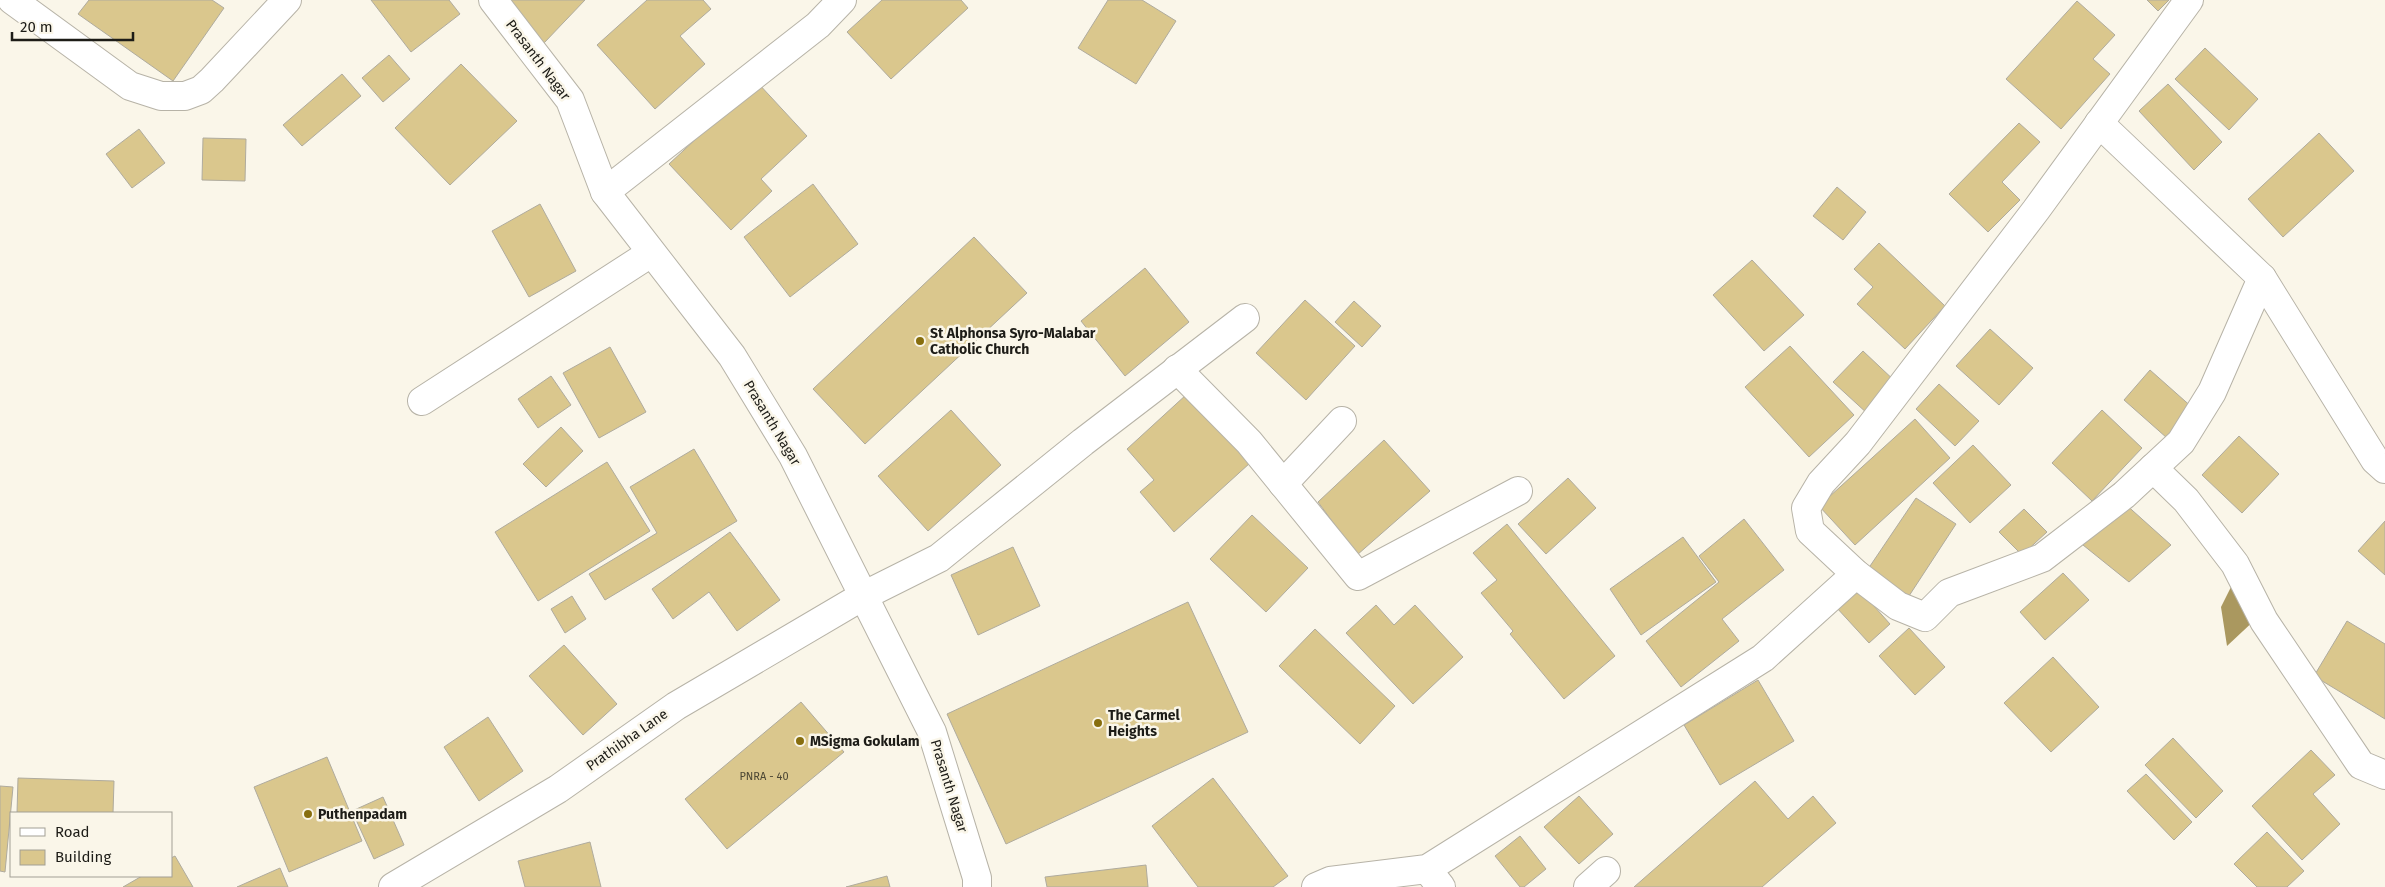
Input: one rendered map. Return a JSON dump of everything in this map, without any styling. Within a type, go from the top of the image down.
[{"type":"street","points":[[12,0],[130,86],[161,96],[185,96],[201,90],[287,0]]},
{"type":"street","name":"Prasanth Nagar","points":[[493,0],[570,100],[605,192],[732,356],[793,456],[932,732],[976,878],[977,887]]},
{"type":"street","points":[[605,192],[818,25],[842,0]]},
{"type":"street","points":[[2189,0],[2036,210],[1864,435],[1821,484],[1806,508],[1810,531],[1856,574],[1898,606],[1925,617],[1950,593],[2042,558],[2124,495],[2181,442],[2212,392],[2262,278]]},
{"type":"street","points":[[2099,123],[2262,278],[2375,460],[2385,469]]},
{"type":"street","points":[[422,400],[651,253]]},
{"type":"street","name":"Prathibha Lane","points":[[393,887],[558,789],[676,706],[863,596],[940,558],[1083,442],[1245,318]]},
{"type":"street","points":[[1178,369],[1249,442],[1358,576],[1518,491]]},
{"type":"street","points":[[1282,484],[1342,421]]},
{"type":"street","points":[[2153,468],[2186,500],[2235,564],[2264,621],[2361,765],[2385,775]]},
{"type":"street","points":[[1316,887],[1330,881],[1434,878],[1763,658],[1856,574]]},
{"type":"shaded area","points":[[2236,577],[2258,617],[2227,646],[2221,607]]},
{"type":"building","points":[[89,0],[212,0],[224,8],[173,81],[78,14]]},
{"type":"building","points":[[371,0],[449,0],[460,14],[411,52]]},
{"type":"building","points":[[498,0],[585,0],[544,43]]},
{"type":"building","points":[[647,0],[703,0],[711,9],[680,36],[705,64],[655,109],[597,45]]},
{"type":"building","points":[[882,0],[961,0],[968,8],[891,79],[847,32]]},
{"type":"building","points":[[1108,0],[1142,0],[1176,21],[1136,84],[1078,48]]},
{"type":"building","points":[[2147,0],[2169,0],[2158,11]]},
{"type":"building","points":[[2077,1],[2115,35],[2093,59],[2110,74],[2061,129],[2006,79]]},
{"type":"building","points":[[2205,48],[2258,99],[2229,130],[2175,79]]},
{"type":"building","points":[[389,55],[410,79],[383,102],[362,78]]},
{"type":"building","points":[[461,64],[517,121],[450,185],[395,128]]},
{"type":"building","points":[[342,74],[361,96],[302,146],[283,125]]},
{"type":"building","points":[[757,82],[807,136],[761,179],[772,191],[731,230],[669,164]]},
{"type":"building","points":[[2168,84],[2222,142],[2194,170],[2139,111]]},
{"type":"building","points":[[2019,123],[2040,142],[2002,182],[2020,200],[1988,232],[1949,194]]},
{"type":"building","points":[[139,129],[165,163],[132,188],[106,154]]},
{"type":"building","points":[[2319,133],[2354,171],[2283,237],[2248,199]]},
{"type":"building","points":[[203,138],[246,139],[245,181],[202,180]]},
{"type":"building","points":[[813,184],[858,244],[790,297],[744,237]]},
{"type":"building","points":[[1837,187],[1866,212],[1843,240],[1813,216]]},
{"type":"building","points":[[540,204],[576,271],[529,297],[492,231]]},
{"type":"building","name":"St Alphonsa Syro-Malabar Catholic Church","points":[[974,237],[1027,293],[865,444],[813,389]]},
{"type":"building","points":[[1879,243],[1945,306],[1905,349],[1857,304],[1873,287],[1854,269]]},
{"type":"building","points":[[1752,260],[1804,315],[1764,351],[1713,295]]},
{"type":"building","points":[[1145,268],[1189,322],[1125,376],[1081,321]]},
{"type":"building","points":[[1305,300],[1355,346],[1306,400],[1256,353]]},
{"type":"building","points":[[1354,301],[1381,326],[1362,347],[1335,322]]},
{"type":"building","points":[[1990,329],[2033,368],[1999,405],[1956,366]]},
{"type":"building","points":[[1790,346],[1854,415],[1809,457],[1745,387]]},
{"type":"building","points":[[610,347],[646,412],[599,438],[563,373]]},
{"type":"building","points":[[1863,351],[1898,384],[1869,415],[1833,382]]},
{"type":"building","points":[[2150,370],[2194,409],[2167,438],[2124,400]]},
{"type":"building","points":[[551,376],[571,405],[538,428],[518,399]]},
{"type":"building","points":[[1939,384],[1979,421],[1955,446],[1916,409]]},
{"type":"building","points":[[1187,394],[1250,463],[1174,532],[1140,492],[1154,480],[1127,449]]},
{"type":"building","points":[[951,410],[1001,465],[928,531],[878,476]]},
{"type":"building","points":[[2102,410],[2142,448],[2092,501],[2052,463]]},
{"type":"building","points":[[1915,419],[1950,458],[1855,545],[1819,506]]},
{"type":"building","points":[[561,427],[583,451],[546,487],[523,464]]},
{"type":"building","points":[[2239,436],[2279,474],[2242,513],[2202,475]]},
{"type":"building","points":[[1384,440],[1430,491],[1357,555],[1318,502]]},
{"type":"building","points":[[1973,445],[2011,485],[1970,523],[1933,483]]},
{"type":"building","points":[[694,449],[737,521],[605,600],[589,574],[657,533],[630,487]]},
{"type":"building","points":[[607,462],[650,531],[538,601],[495,532]]},
{"type":"building","points":[[1568,478],[1596,508],[1546,554],[1518,524]]},
{"type":"building","points":[[1916,498],[1956,524],[1907,599],[1866,572]]},
{"type":"building","points":[[2123,502],[2171,545],[2129,582],[2083,545]]},
{"type":"building","points":[[2024,509],[2047,532],[2022,555],[1999,532]]},
{"type":"building","points":[[1252,515],[1308,568],[1266,612],[1210,559]]},
{"type":"building","points":[[1744,519],[1784,570],[1722,619],[1739,641],[1681,687],[1646,641],[1719,582],[1699,556]]},
{"type":"building","points":[[2385,521],[2385,575],[2358,551]]},
{"type":"building","points":[[1507,524],[1615,656],[1564,699],[1510,634],[1513,631],[1481,593],[1497,580],[1473,553]]},
{"type":"building","points":[[730,532],[780,600],[737,631],[709,592],[673,619],[652,589]]},
{"type":"building","points":[[1683,537],[1716,582],[1641,635],[1610,589]]},
{"type":"building","points":[[1013,547],[1040,606],[978,635],[951,575]]},
{"type":"building","points":[[2063,573],[2089,600],[2045,640],[2020,612]]},
{"type":"building","points":[[1857,587],[1890,624],[1869,643],[1836,607]]},
{"type":"building","points":[[572,596],[586,619],[565,633],[551,609]]},
{"type":"building","name":"The Carmel Heights","points":[[1188,602],[1248,732],[1006,844],[947,714]]},
{"type":"building","points":[[1376,605],[1394,625],[1415,605],[1463,657],[1413,704],[1346,633]]},
{"type":"building","points":[[2347,621],[2385,644],[2385,719],[2314,676]]},
{"type":"building","points":[[1909,628],[1945,667],[1915,695],[1879,656]]},
{"type":"building","points":[[1315,629],[1395,706],[1360,744],[1279,666]]},
{"type":"building","points":[[564,645],[617,704],[583,735],[529,676]]},
{"type":"building","points":[[2053,657],[2099,707],[2051,752],[2004,703]]},
{"type":"building","points":[[1758,680],[1794,741],[1720,785],[1684,725]]},
{"type":"building","points":[[801,702],[844,752],[727,849],[685,799]]},
{"type":"building","points":[[488,717],[523,771],[479,801],[444,747]]},
{"type":"building","points":[[2173,738],[2223,791],[2196,818],[2145,765]]},
{"type":"building","points":[[2311,750],[2335,775],[2313,794],[2340,824],[2302,860],[2252,806]]},
{"type":"building","name":"Puthenpadam","points":[[327,757],[362,841],[289,872],[254,787]]},
{"type":"building","points":[[2146,774],[2192,822],[2174,840],[2127,791]]},
{"type":"building","points":[[18,778],[114,781],[113,812],[17,812]]},
{"type":"building","points":[[1213,778],[1288,876],[1273,887],[1198,887],[1152,826]]},
{"type":"building","points":[[1755,781],[1788,819],[1813,796],[1836,823],[1762,887],[1634,887]]},
{"type":"building","points":[[0,786],[13,787],[5,872],[0,871]]},
{"type":"building","points":[[1579,796],[1613,834],[1579,864],[1544,827]]},
{"type":"building","points":[[383,797],[404,845],[374,859],[352,811]]},
{"type":"building","points":[[2267,832],[2304,871],[2287,887],[2257,887],[2234,864]]},
{"type":"building","points":[[1520,836],[1546,869],[1524,887],[1520,887],[1495,856]]},
{"type":"building","points":[[590,842],[601,887],[525,887],[518,861]]},
{"type":"building","points":[[175,856],[193,887],[123,887],[140,877],[172,877],[172,858]]},
{"type":"building","points":[[1146,865],[1148,887],[1047,887],[1045,877]]},
{"type":"building","points":[[280,868],[288,887],[237,887]]},
{"type":"building","points":[[887,876],[890,887],[846,887]]},
{"type":"place","name":"St Alphonsa Syro-Malabar Catholic Church","points":[[920,341]]},
{"type":"place","name":"The Carmel Heights","points":[[1098,723]]},
{"type":"place","name":"MSigma Gokulam","points":[[800,741]]},
{"type":"place","name":"Puthenpadam","points":[[308,814]]}]
